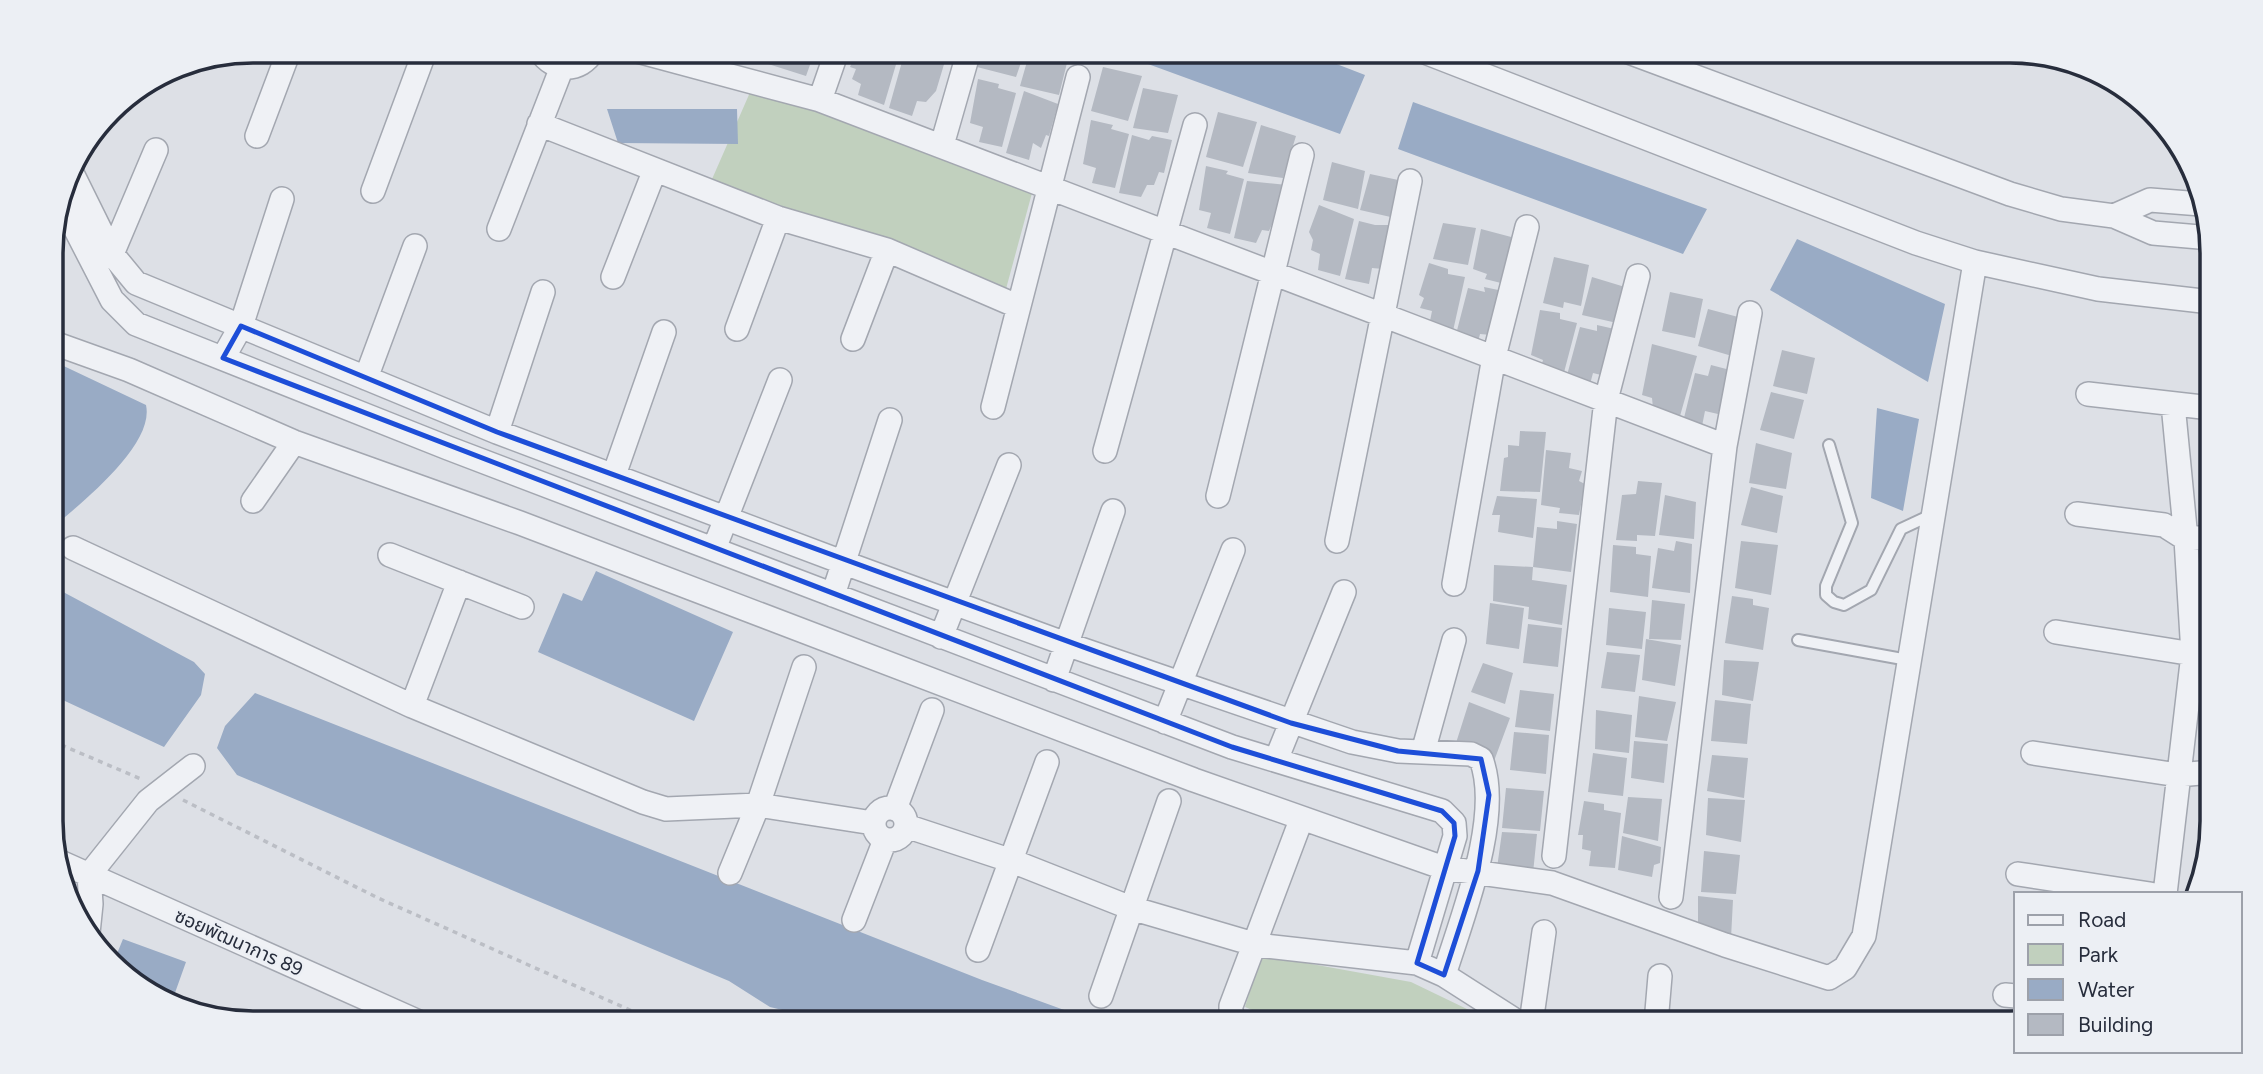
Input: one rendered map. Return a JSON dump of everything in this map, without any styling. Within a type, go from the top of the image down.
[{"type":"street","points":[[257,136],[284,63]]},
{"type":"street","points":[[373,191],[421,63]]},
{"type":"street","points":[[554,63],[562,67],[582,63]]},
{"type":"street","points":[[716,63],[942,145],[1167,234],[1272,271],[1725,446]]},
{"type":"street","points":[[820,100],[833,63]]},
{"type":"street","points":[[942,145],[966,63]]},
{"type":"street","points":[[1453,63],[1916,243],[1975,262],[2098,289],[2200,301]]},
{"type":"street","points":[[1658,63],[2010,194],[2061,209],[2114,216],[2152,233],[2199,236]]},
{"type":"street","points":[[499,229],[562,67]]},
{"type":"street","points":[[993,407],[1078,77]]},
{"type":"street","points":[[539,124],[654,172],[778,218],[887,250],[1017,306]]},
{"type":"street","points":[[1105,451],[1195,125]]},
{"type":"street","points":[[112,254],[156,150]]},
{"type":"street","points":[[1218,496],[1302,155]]},
{"type":"street","points":[[613,277],[654,172]]},
{"type":"street","points":[[1336,541],[1410,181]]},
{"type":"street","points":[[76,182],[112,254],[136,283],[497,432],[726,516],[842,562],[1291,723],[1352,742],[1398,751],[1471,754],[1481,759],[1488,777],[1489,795],[1478,871],[1444,975]]},
{"type":"street","points":[[223,358],[241,326],[282,199]]},
{"type":"street","points":[[2114,216],[2150,200],[2194,203]]},
{"type":"street","points":[[68,214],[112,300],[136,324],[941,638],[1165,722],[1276,760],[1442,811],[1454,823],[1455,836],[1417,963]]},
{"type":"street","points":[[737,329],[778,218]]},
{"type":"street","points":[[1454,584],[1494,357],[1527,227]]},
{"type":"street","points":[[366,378],[415,246]]},
{"type":"street","points":[[853,339],[887,250]]},
{"type":"street","points":[[63,346],[129,370],[294,442],[507,518],[1194,780],[1444,868],[1552,883],[1725,945],[1829,978],[1845,968],[1864,936],[1931,516],[1975,262]]},
{"type":"street","points":[[1554,856],[1606,400],[1638,276]]},
{"type":"street","points":[[497,432],[543,292]]},
{"type":"street","points":[[1671,897],[1725,446],[1749,313]]},
{"type":"street","points":[[614,475],[664,332]]},
{"type":"street","points":[[714,549],[780,380]]},
{"type":"street","points":[[2088,394],[2200,407]]},
{"type":"street","points":[[2173,404],[2186,539],[2200,640]]},
{"type":"street","points":[[833,595],[890,420]]},
{"type":"street","points":[[253,501],[294,442]]},
{"type":"street","points":[[941,638],[1009,465]]},
{"type":"street","points":[[1054,680],[1113,510]]},
{"type":"street","points":[[2077,514],[2164,525],[2186,539],[2200,538]]},
{"type":"street","points":[[73,548],[412,706],[666,809],[758,805],[899,838],[901,817],[932,710]]},
{"type":"street","points":[[1165,722],[1233,550]]},
{"type":"street","points":[[390,555],[522,607]]},
{"type":"street","points":[[412,706],[459,582]]},
{"type":"street","points":[[1276,760],[1344,593]]},
{"type":"street","points":[[2056,632],[2200,654]]},
{"type":"street","points":[[1423,752],[1454,640]]},
{"type":"street","points":[[2165,892],[2178,775],[2200,664]]},
{"type":"street","points":[[730,873],[758,805],[804,667]]},
{"type":"street","points":[[2033,752],[2178,775],[2200,773]]},
{"type":"street","points":[[978,950],[1046,762]]},
{"type":"street","points":[[90,918],[89,875],[148,801],[165,791],[193,766]]},
{"type":"street","points":[[1101,996],[1169,801]]},
{"type":"street","points":[[901,817],[1131,908],[1257,945],[1417,963],[1444,975],[1500,1011]]},
{"type":"street","points":[[1231,1011],[1298,828]]},
{"type":"street","points":[[854,920],[879,832]]},
{"type":"street","name":"ซอยพัฒนาการ 89","points":[[68,866],[394,1011]]},
{"type":"street","points":[[2018,874],[2137,892]]},
{"type":"street","points":[[1533,1011],[1544,932]]},
{"type":"street","points":[[1657,1011],[1660,976]]},
{"type":"lane","points":[[1829,445],[1852,523],[1826,586],[1826,595],[1834,602],[1844,605],[1871,590],[1901,528],[1931,516]]},
{"type":"lane","points":[[1797,640],[1908,660]]},
{"type":"path","points":[[63,746],[165,791],[378,898],[632,1011]]},
{"type":"highlighted area","points":[[241,326],[497,432],[1291,723],[1398,751],[1481,759],[1489,795],[1478,871],[1444,975],[1417,963],[1455,836],[1454,823],[1442,811],[1232,747],[223,358]]},
{"type":"green space","points":[[755,81],[1035,182],[1003,300],[709,186]]},
{"type":"green space","points":[[1261,955],[1411,982],[1471,1011],[1254,1011],[1245,1007]]},
{"type":"water","points":[[1334,63],[1365,75],[1340,134],[1148,64]]},
{"type":"water","points":[[1413,102],[1707,209],[1683,254],[1398,149]]},
{"type":"water","points":[[607,109],[737,109],[738,144],[618,143]]},
{"type":"water","points":[[1797,239],[1945,304],[1928,382],[1770,290]]},
{"type":"water","points":[[63,366],[146,405],[146,421],[139,438],[128,455],[63,518]]},
{"type":"water","points":[[1877,408],[1919,419],[1903,511],[1871,498]]},
{"type":"water","points":[[596,571],[733,632],[694,721],[538,652],[563,593],[582,601]]},
{"type":"water","points":[[63,592],[194,662],[205,674],[201,695],[164,747],[63,700]]},
{"type":"water","points":[[255,693],[982,980],[1067,1011],[786,1011],[770,1007],[729,981],[237,775],[217,748],[225,726]]},
{"type":"water","points":[[123,939],[186,962],[174,994],[137,972],[117,953]]},
{"type":"building","points":[[765,63],[811,63],[806,76]]},
{"type":"building","points":[[852,63],[896,63],[884,105],[858,95],[861,84],[852,79],[856,69],[850,67]]},
{"type":"building","points":[[902,63],[944,63],[936,91],[926,102],[917,101],[912,116],[889,108]]},
{"type":"building","points":[[978,63],[1021,63],[1016,77],[977,67]]},
{"type":"building","points":[[1027,63],[1067,63],[1059,95],[1020,86]]},
{"type":"building","points":[[1103,67],[1142,76],[1128,121],[1091,111]]},
{"type":"building","points":[[978,79],[999,84],[998,88],[1016,93],[1002,147],[979,142],[983,127],[970,123]]},
{"type":"building","points":[[1143,88],[1178,95],[1168,133],[1133,128]]},
{"type":"building","points":[[1024,91],[1058,104],[1049,136],[1046,135],[1041,148],[1033,143],[1029,160],[1006,153]]},
{"type":"building","points":[[1218,112],[1257,122],[1243,167],[1206,157]]},
{"type":"building","points":[[1091,120],[1113,125],[1111,129],[1129,134],[1115,188],[1092,183],[1096,168],[1083,164]]},
{"type":"building","points":[[1261,125],[1296,136],[1283,178],[1248,173]]},
{"type":"building","points":[[1132,135],[1149,140],[1152,136],[1172,140],[1164,173],[1159,172],[1154,185],[1147,185],[1141,197],[1119,193]]},
{"type":"building","points":[[1332,162],[1365,171],[1358,209],[1323,200]]},
{"type":"building","points":[[1206,166],[1228,171],[1226,174],[1244,179],[1230,234],[1207,228],[1211,213],[1199,210]]},
{"type":"building","points":[[1370,174],[1403,181],[1395,218],[1360,210]]},
{"type":"building","points":[[1247,181],[1287,185],[1279,218],[1275,217],[1269,231],[1262,230],[1256,243],[1234,238]]},
{"type":"building","points":[[1319,205],[1354,219],[1340,276],[1318,270],[1320,254],[1311,250],[1313,240],[1309,232]]},
{"type":"building","points":[[1359,221],[1375,225],[1398,225],[1383,269],[1372,268],[1369,284],[1345,279]]},
{"type":"building","points":[[1443,223],[1476,228],[1468,265],[1433,259]]},
{"type":"building","points":[[1481,229],[1515,238],[1505,284],[1485,279],[1487,274],[1473,269]]},
{"type":"building","points":[[1554,257],[1589,265],[1581,306],[1564,302],[1563,308],[1543,303]]},
{"type":"building","points":[[1429,263],[1448,269],[1448,274],[1465,277],[1453,331],[1429,326],[1432,311],[1420,308],[1424,298],[1419,295]]},
{"type":"building","points":[[1592,277],[1625,287],[1617,323],[1582,315]]},
{"type":"building","points":[[1484,287],[1503,291],[1491,335],[1480,334],[1477,346],[1454,342],[1468,288],[1485,292]]},
{"type":"building","points":[[1670,292],[1703,299],[1695,338],[1662,331]]},
{"type":"building","points":[[1708,309],[1742,318],[1732,356],[1698,346]]},
{"type":"building","points":[[1540,310],[1560,313],[1560,319],[1577,323],[1562,380],[1540,371],[1543,360],[1531,355]]},
{"type":"building","points":[[1597,325],[1619,330],[1605,376],[1593,373],[1589,388],[1566,379],[1580,327],[1597,331]]},
{"type":"building","points":[[1652,344],[1697,356],[1680,416],[1653,408],[1652,398],[1642,395]]},
{"type":"building","points":[[1782,350],[1815,358],[1807,394],[1773,386]]},
{"type":"building","points":[[1711,365],[1734,371],[1725,408],[1720,407],[1718,414],[1705,411],[1702,426],[1683,422],[1695,373],[1708,376]]},
{"type":"building","points":[[1771,392],[1804,400],[1794,439],[1760,430]]},
{"type":"building","points":[[1520,431],[1546,432],[1540,492],[1500,491],[1508,445],[1519,446]]},
{"type":"building","points":[[1756,443],[1792,453],[1786,489],[1749,483]]},
{"type":"building","points":[[1546,450],[1571,453],[1569,468],[1582,471],[1579,481],[1585,484],[1579,515],[1559,513],[1560,508],[1541,505]]},
{"type":"building","points":[[1638,481],[1662,483],[1655,536],[1637,535],[1637,541],[1616,540],[1622,495],[1636,494]]},
{"type":"building","points":[[1751,487],[1783,496],[1777,533],[1741,525]]},
{"type":"building","points":[[1665,495],[1696,502],[1694,539],[1659,535]]},
{"type":"building","points":[[1497,496],[1537,499],[1533,538],[1498,532],[1500,515],[1492,515]]},
{"type":"building","points":[[1557,521],[1577,524],[1571,572],[1533,567],[1537,527],[1557,529]]},
{"type":"building","points":[[1676,541],[1692,544],[1690,593],[1652,588],[1658,548],[1674,551]]},
{"type":"building","points":[[1741,541],[1778,545],[1771,595],[1735,588]]},
{"type":"building","points":[[1613,545],[1636,547],[1636,554],[1651,556],[1648,597],[1610,592]]},
{"type":"building","points":[[1494,565],[1533,567],[1532,580],[1567,585],[1562,625],[1528,619],[1529,607],[1493,601]]},
{"type":"building","points":[[1732,596],[1753,599],[1753,605],[1769,608],[1763,650],[1725,643]]},
{"type":"building","points":[[1652,600],[1685,604],[1681,640],[1649,639]]},
{"type":"building","points":[[1490,603],[1524,608],[1519,649],[1486,644]]},
{"type":"building","points":[[1609,608],[1646,612],[1642,649],[1606,645]]},
{"type":"building","points":[[1528,624],[1562,628],[1558,667],[1523,663]]},
{"type":"building","points":[[1646,639],[1681,645],[1675,686],[1642,680]]},
{"type":"building","points":[[1607,652],[1640,655],[1635,692],[1601,688]]},
{"type":"building","points":[[1724,660],[1759,662],[1753,701],[1722,695]]},
{"type":"building","points":[[1483,663],[1513,673],[1505,704],[1471,692]]},
{"type":"building","points":[[1520,690],[1554,694],[1550,731],[1515,727]]},
{"type":"building","points":[[1639,696],[1676,702],[1667,741],[1635,737]]},
{"type":"building","points":[[1715,700],[1751,704],[1747,744],[1711,741]]},
{"type":"building","points":[[1469,702],[1510,718],[1494,761],[1456,743]]},
{"type":"building","points":[[1596,710],[1632,715],[1629,753],[1595,749]]},
{"type":"building","points":[[1514,732],[1549,735],[1546,774],[1510,770]]},
{"type":"building","points":[[1634,741],[1668,744],[1664,783],[1631,778]]},
{"type":"building","points":[[1593,753],[1627,758],[1623,796],[1588,792]]},
{"type":"building","points":[[1712,755],[1748,758],[1744,798],[1707,791]]},
{"type":"building","points":[[1506,788],[1544,791],[1540,831],[1502,828]]},
{"type":"building","points":[[1628,797],[1662,799],[1658,841],[1623,833]]},
{"type":"building","points":[[1708,798],[1745,800],[1741,842],[1706,835]]},
{"type":"building","points":[[1584,801],[1604,804],[1604,810],[1621,813],[1615,868],[1589,866],[1591,851],[1582,849],[1583,835],[1578,835]]},
{"type":"building","points":[[1502,832],[1537,834],[1533,873],[1497,868]]},
{"type":"building","points":[[1622,836],[1661,847],[1660,863],[1654,865],[1652,877],[1618,870]]},
{"type":"building","points":[[1704,851],[1740,855],[1736,894],[1701,892]]},
{"type":"building","points":[[1698,896],[1733,900],[1731,938],[1698,934]]}]
